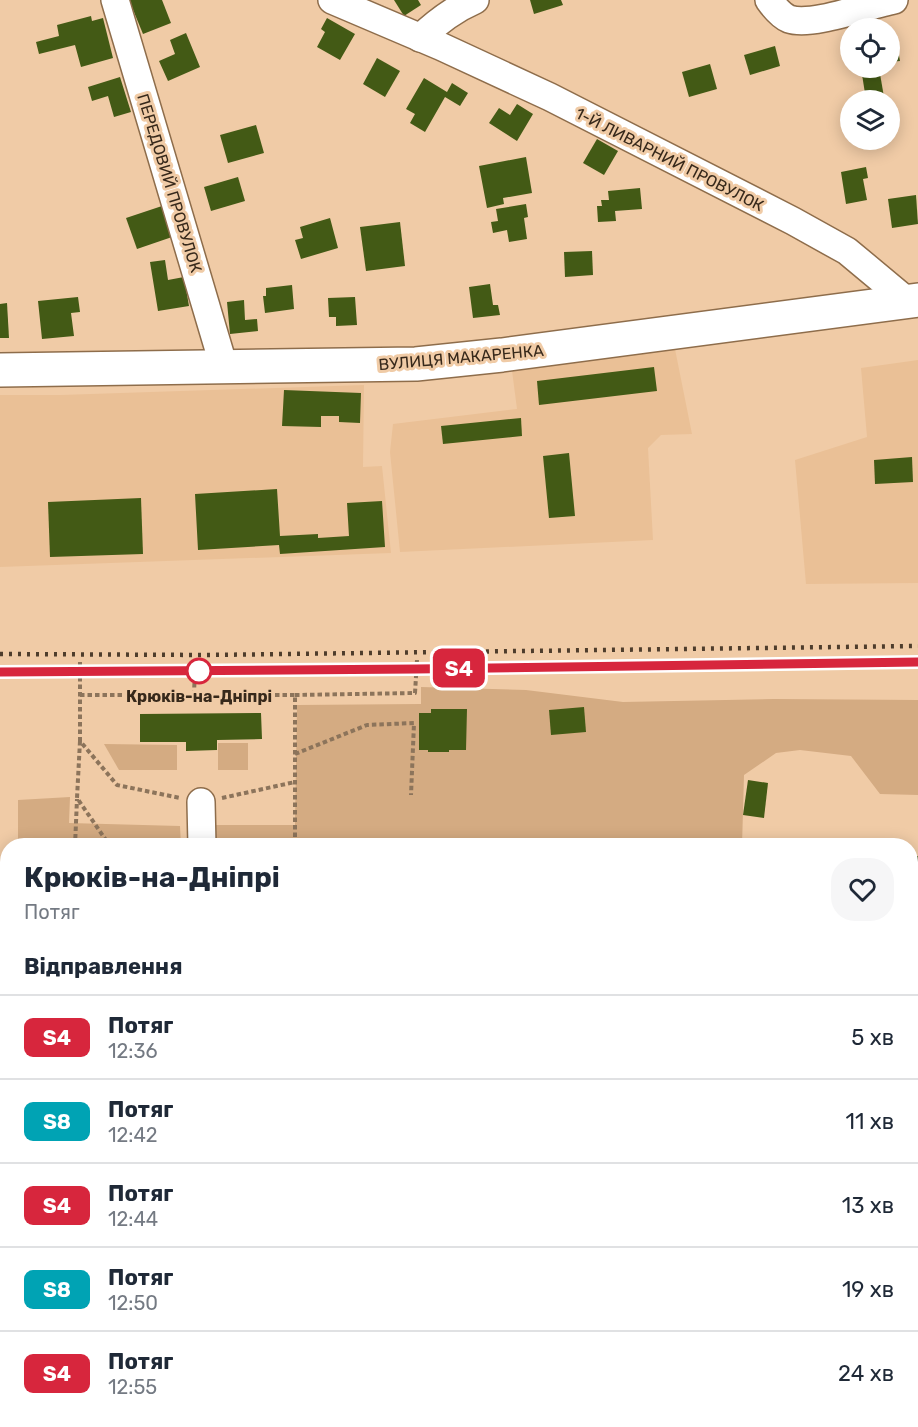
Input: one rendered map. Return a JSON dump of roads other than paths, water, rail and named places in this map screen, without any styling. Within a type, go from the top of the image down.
[{"type":"main road","name":"ВУЛИЦЯ МАКАРЕНКА","points":[[0,370],[416,364],[502,355],[913,300]]},
{"type":"street","name":"ПЕРЕДОВИЙ ПРОВУЛОК","points":[[115,0],[224,367]]},
{"type":"street","name":"1-Й ЛИВАРНИЙ ПРОВУЛОК","points":[[332,0],[440,46],[550,97],[802,226],[847,251],[913,300]]},
{"type":"street","points":[[420,39],[436,23],[458,8],[476,0]]},
{"type":"street","points":[[768,0],[787,18],[800,21],[836,15],[894,0]]},
{"type":"street","points":[[201,802],[202,838]]},
{"type":"railway","points":[[0,654],[206,655],[918,646]]},
{"type":"railway","points":[[0,672],[918,662]]},
{"type":"train","name":"S4","points":[[0,672],[918,662]]},
{"type":"place","name":"Крюків-на-Дніпрі","points":[[199,671]]}]
